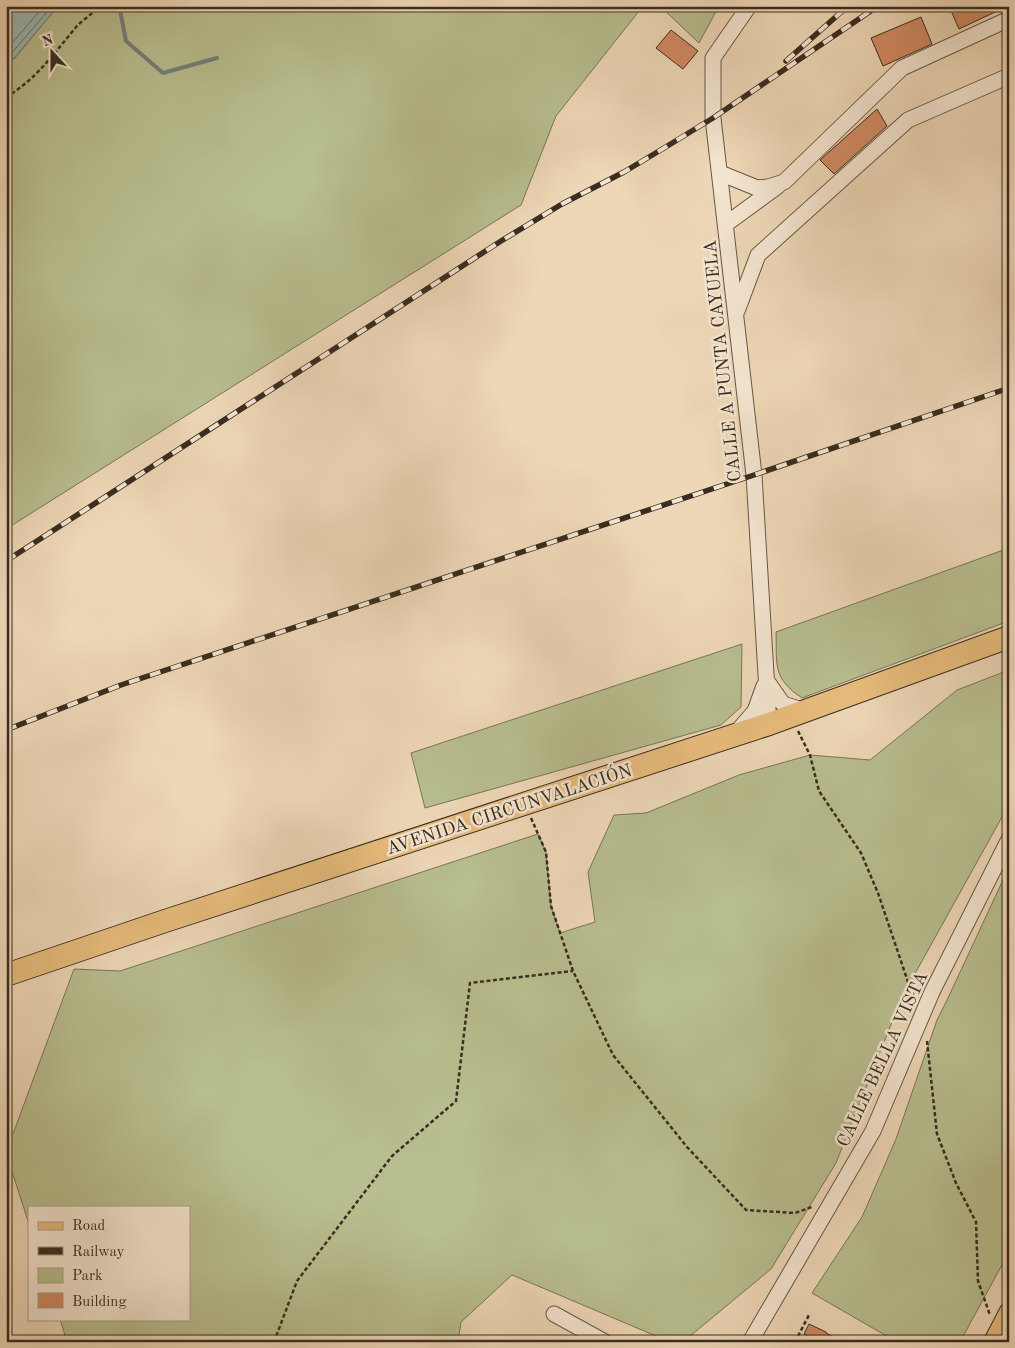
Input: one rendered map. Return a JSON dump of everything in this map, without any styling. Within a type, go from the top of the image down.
[{"type":"highway","name":"AVENIDA CIRCUNVALACIÓN","points":[[6,975],[769,724],[1009,637]]},
{"type":"main road","points":[[994,1342],[1009,1313]]},
{"type":"street","name":"CALLE A PUNTA CAYUELA","points":[[749,6],[713,58],[713,118],[754,475],[769,724]]},
{"type":"street","points":[[726,224],[784,182],[902,68],[1009,19]]},
{"type":"street","points":[[736,314],[758,255],[908,120],[1009,76]]},
{"type":"street","points":[[720,173],[757,188],[784,182]]},
{"type":"street","points":[[766,680],[783,704],[805,711]]},
{"type":"street","points":[[733,736],[755,711],[766,680]]},
{"type":"street","name":"CALLE BELLA VISTA","points":[[750,1342],[873,1131],[932,992],[1009,839]]},
{"type":"street","points":[[554,1314],[605,1342]]},
{"type":"path","points":[[6,96],[39,72],[79,24],[101,6]]},
{"type":"path","points":[[525,804],[546,852],[551,906],[573,971],[613,1055],[687,1147],[746,1210],[795,1213],[833,1201]]},
{"type":"path","points":[[274,1342],[297,1281],[303,1273],[392,1156],[456,1101],[470,983],[573,971]]},
{"type":"path","points":[[795,1342],[809,1315]]},
{"type":"green space","points":[[58,6],[643,6],[556,116],[521,205],[6,529],[6,64],[15,58]]},
{"type":"green space","points":[[660,6],[719,6],[699,43]]},
{"type":"green space","points":[[1009,548],[1009,621],[802,698],[785,684],[778,670],[776,632]]},
{"type":"green space","points":[[742,644],[741,707],[721,725],[425,808],[411,753]]},
{"type":"green space","points":[[1009,670],[1009,809],[1002,817],[902,997],[836,1163],[771,1269],[683,1342],[670,1342],[512,1275],[461,1322],[458,1342],[67,1342],[60,1320],[190,1320],[190,1206],[28,1206],[28,1221],[6,1153],[74,969],[120,971],[538,834],[546,852],[551,906],[560,933],[595,922],[588,872],[614,815],[646,813],[739,775],[810,755],[870,760],[957,690]]},
{"type":"green space","points":[[1009,867],[1009,1252],[960,1342],[897,1342],[812,1293],[862,1217],[896,1139],[937,1020]]},
{"type":"water","points":[[6,6],[58,6],[14,58],[6,64]]},
{"type":"building","points":[[949,6],[1008,6],[959,29]]},
{"type":"building","points":[[921,17],[932,44],[883,66],[871,38]]},
{"type":"building","points":[[671,30],[698,51],[683,69],[656,48]]},
{"type":"building","points":[[877,109],[887,126],[834,174],[820,160]]},
{"type":"building","points":[[809,1324],[844,1342],[819,1342],[804,1334]]},
{"type":"waterway","points":[[115,6],[120,10],[126,41],[163,73],[217,58]]},
{"type":"railway","points":[[786,61],[848,6]]},
{"type":"railway","points":[[6,561],[501,241],[562,204],[624,172],[713,118],[878,6]]},
{"type":"railway","points":[[6,730],[121,685],[754,475],[1009,388]]}]
